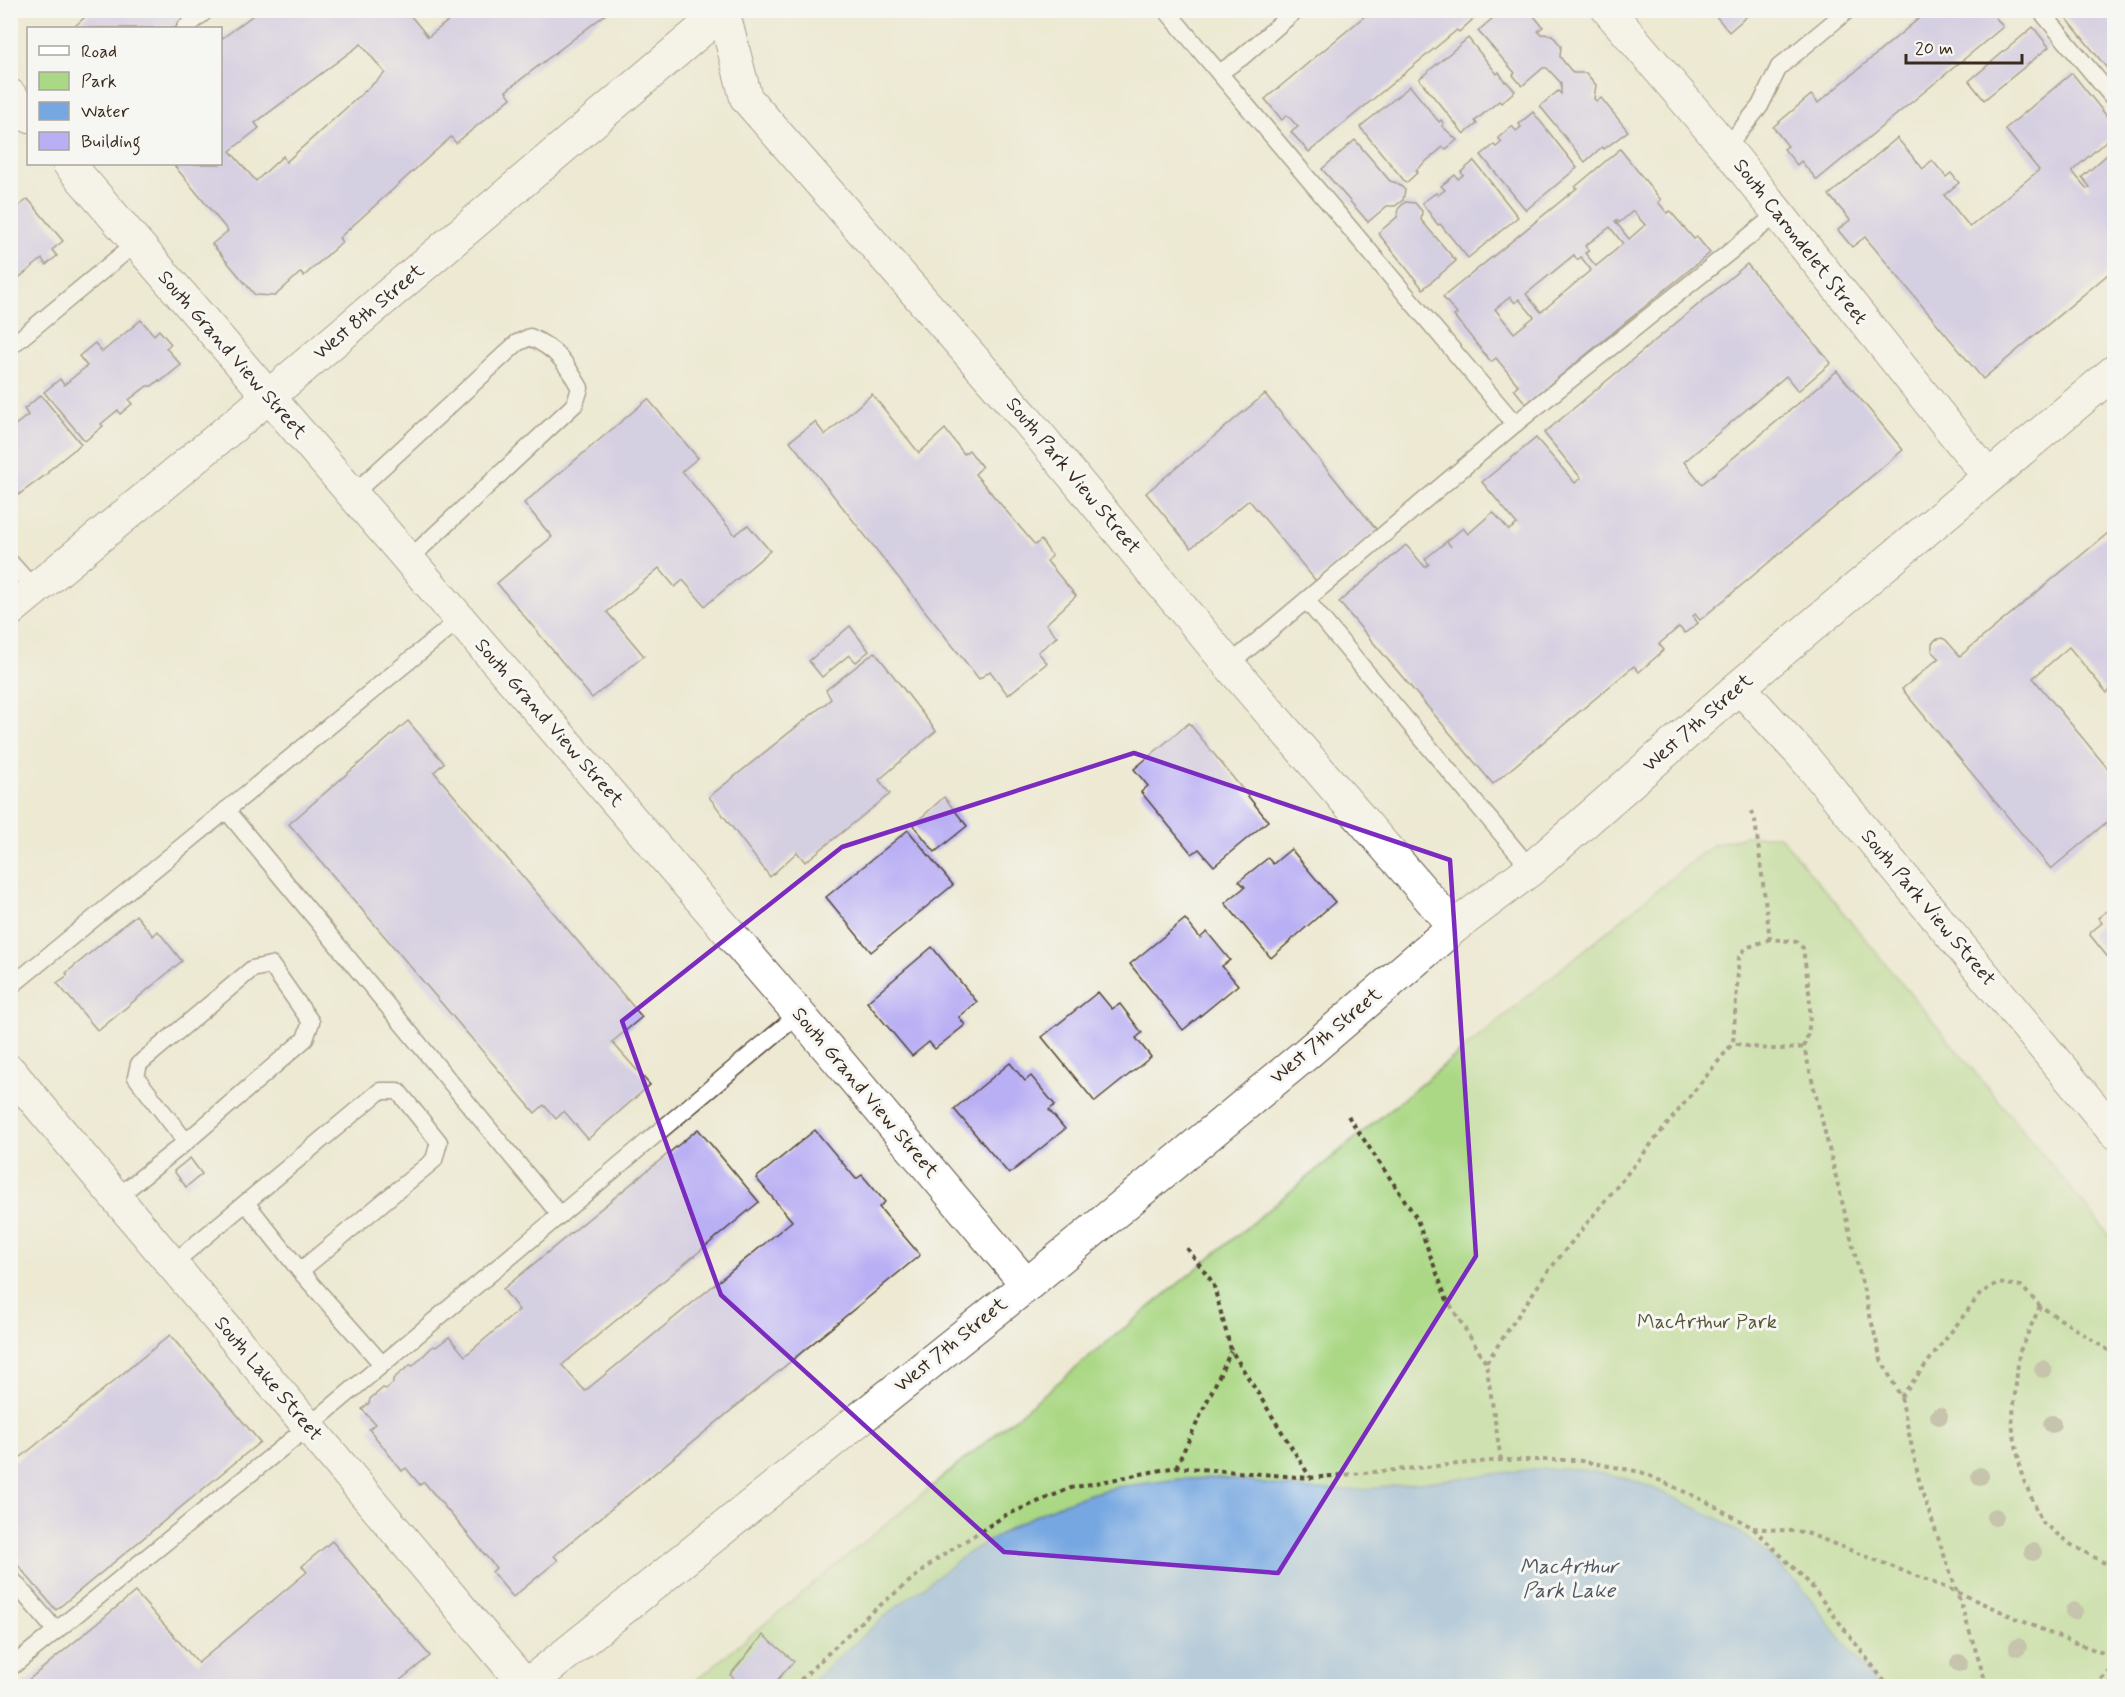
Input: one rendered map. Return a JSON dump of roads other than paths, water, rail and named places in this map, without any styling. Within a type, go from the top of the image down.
[{"type":"street","name":"South Carondelet Street","points":[[1608,10],[1726,148],[1988,476]]},
{"type":"street","name":"West 8th Street","points":[[10,610],[724,11]]},
{"type":"street","name":"South Park View Street","points":[[724,11],[746,98],[1026,419],[1230,665],[1454,927]]},
{"type":"street","points":[[10,95],[27,115]]},
{"type":"street","name":"South Grand View Street","points":[[70,165],[799,1014],[1027,1285]]},
{"type":"street","name":"West 7th Street","points":[[526,1686],[1027,1285],[1297,1062],[1454,927],[1532,869],[1739,687],[1988,476],[2115,372]]},
{"type":"street","name":"South Park View Street","points":[[1739,687],[1802,755],[2115,1132]]},
{"type":"street","name":"South Lake Street","points":[[10,1071],[526,1686]]},
{"type":"lane","points":[[186,27],[207,10]]},
{"type":"lane","points":[[1166,10],[1515,424]]},
{"type":"lane","points":[[1219,74],[1296,10]]},
{"type":"lane","points":[[1726,148],[1760,106],[1779,67],[1848,10]]},
{"type":"lane","points":[[2040,10],[2115,99]]},
{"type":"lane","points":[[1230,665],[1515,424],[1777,214]]},
{"type":"lane","points":[[10,348],[136,243]]},
{"type":"lane","points":[[352,495],[517,343],[530,337],[543,342],[564,360],[580,388],[575,404],[408,560]]},
{"type":"lane","points":[[10,562],[35,590]]},
{"type":"lane","points":[[1307,601],[1532,869]]},
{"type":"lane","points":[[10,987],[459,620]]},
{"type":"lane","points":[[226,810],[560,1215]]},
{"type":"lane","points":[[116,1198],[186,1142],[305,1039],[311,1022],[272,965],[252,969],[139,1064],[136,1077],[186,1142]]},
{"type":"lane","points":[[10,1668],[309,1426],[799,1014]]},
{"type":"lane","points":[[172,1264],[380,1091],[398,1091],[439,1142],[434,1160],[300,1271]]},
{"type":"lane","points":[[246,1203],[300,1271],[382,1364]]},
{"type":"lane","points":[[10,1577],[56,1631]]},
{"type":"water","name":"MacArthur Park Lake","points":[[1535,1469],[1578,1469],[1628,1479],[1653,1488],[1719,1519],[1758,1545],[1803,1589],[1877,1686],[807,1686],[885,1616],[966,1554],[1017,1524],[1058,1505],[1090,1494],[1117,1487],[1180,1479],[1222,1478],[1310,1490],[1358,1490]]},
{"type":"park label","name":"MacArthur Park","points":[[1707,1322]]}]
